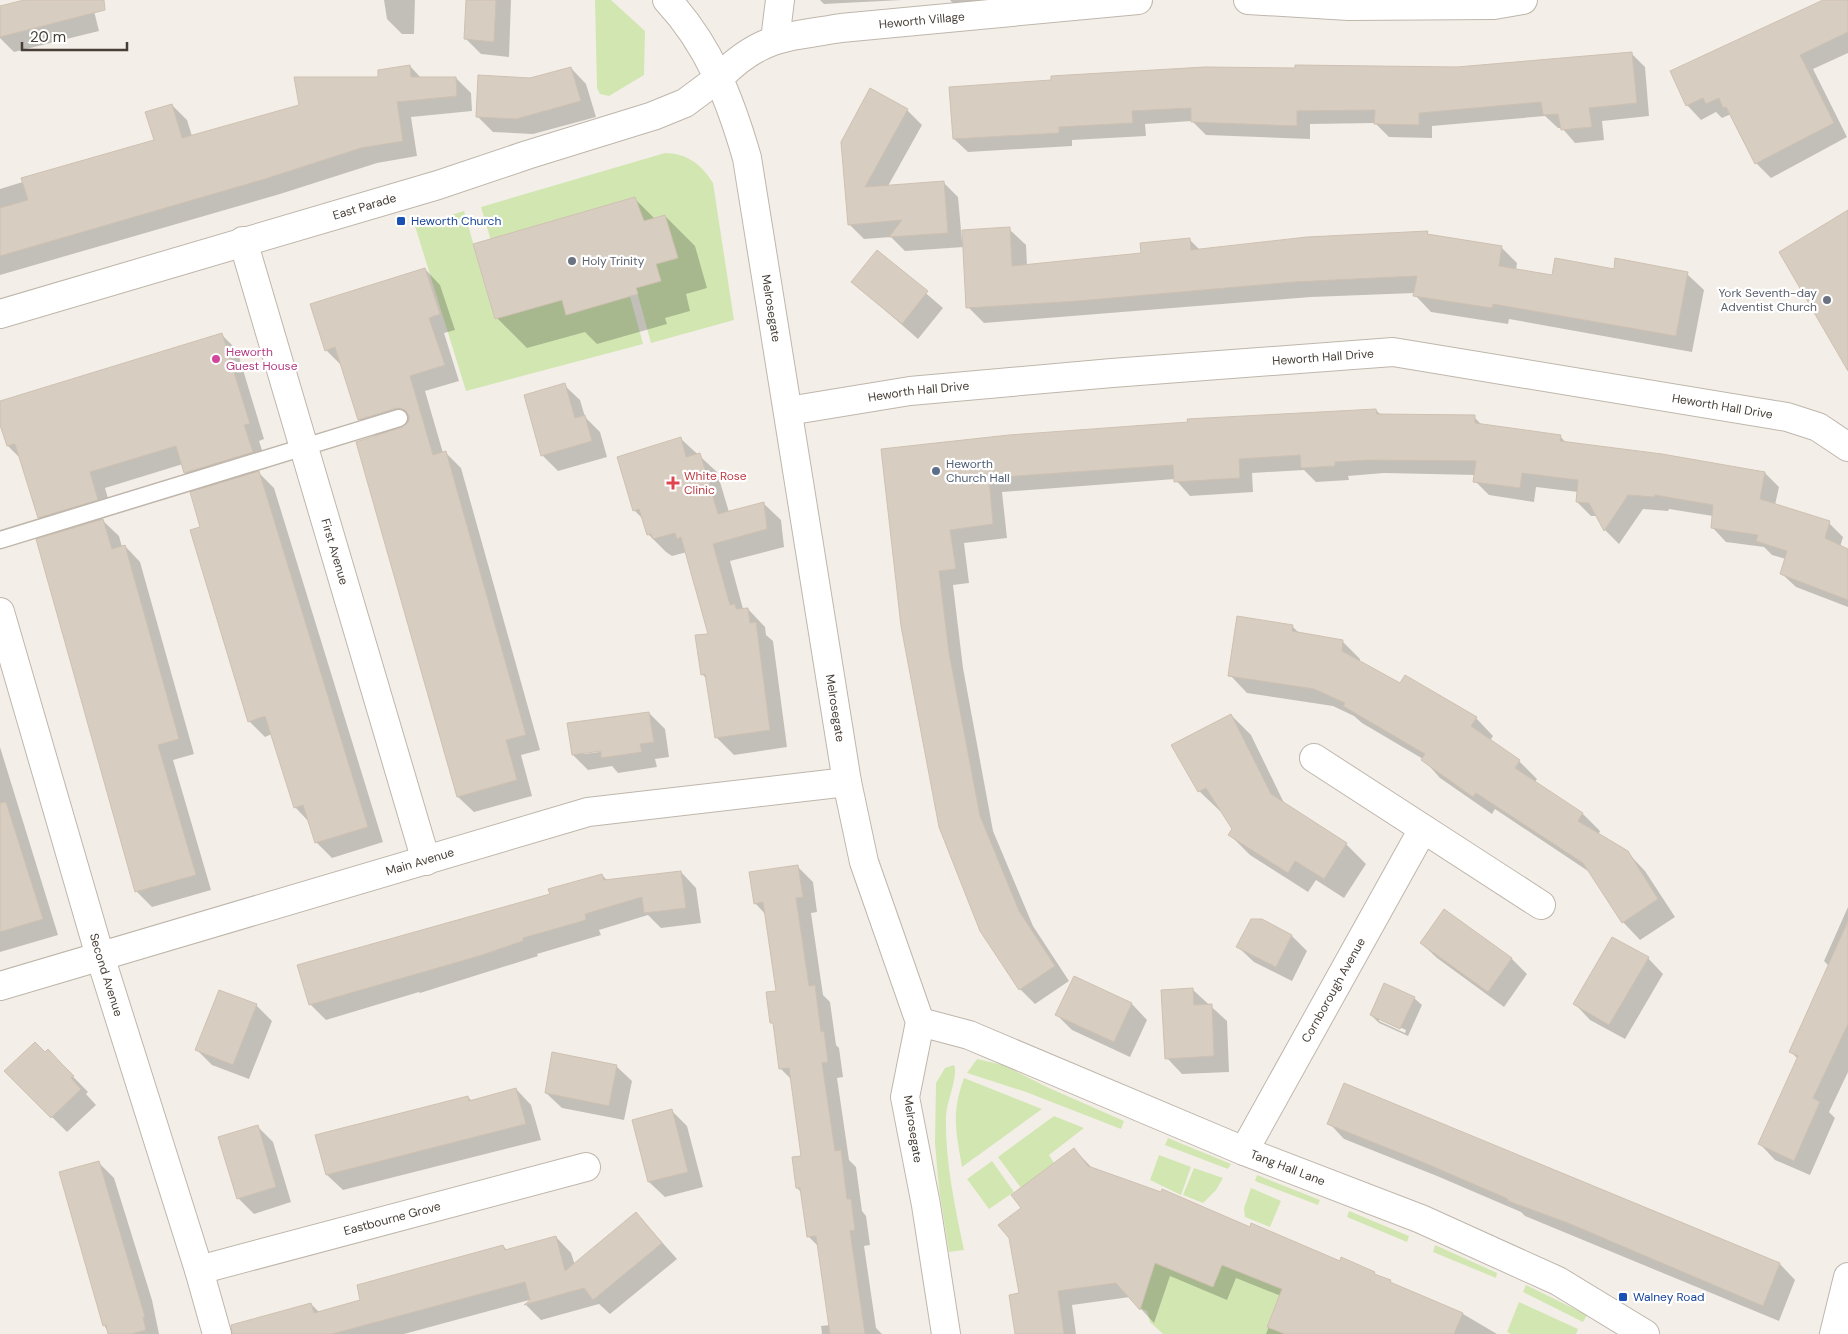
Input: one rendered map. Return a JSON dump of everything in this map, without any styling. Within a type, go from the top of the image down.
[{"type":"street","name":"Melrosegate","points":[[667,0],[688,25],[720,77],[734,113],[747,158],[847,782],[864,862],[920,1022],[905,1097],[926,1205],[946,1334]]},
{"type":"street","points":[[774,40],[780,0]]},
{"type":"street","name":"Heworth Village","points":[[720,77],[748,52],[774,40],[841,28],[1138,0]]},
{"type":"street","points":[[1248,0],[1349,6],[1494,5],[1523,0]]},
{"type":"street","name":"East Parade","points":[[0,314],[438,185],[653,116],[685,102],[720,77]]},
{"type":"street","name":"First Avenue","points":[[243,241],[426,861]]},
{"type":"street","name":"Heworth Hall Drive","points":[[788,411],[910,391],[1112,373],[1393,352],[1787,417],[1818,426],[1848,447]]},
{"type":"street","name":"Second Avenue","points":[[0,612],[100,956],[199,1270],[217,1334]]},
{"type":"street","points":[[1314,758],[1541,905]]},
{"type":"street","name":"Main Avenue","points":[[0,986],[588,812],[847,782]]},
{"type":"street","name":"Cornborough Avenue","points":[[1244,1151],[1423,829]]},
{"type":"street","name":"Tang Hall Lane","points":[[920,1022],[969,1035],[1244,1151],[1438,1226],[1558,1281],[1645,1334]]},
{"type":"street","name":"Eastbourne Grove","points":[[199,1270],[586,1166]]},
{"type":"street","points":[[1834,1334],[1848,1277]]},
{"type":"lane","points":[[0,540],[399,418]]},
{"type":"green space","points":[[595,0],[611,0],[645,31],[644,75],[609,96],[600,94],[597,88]]},
{"type":"green space","points":[[665,153],[680,155],[693,161],[713,183],[734,320],[651,343],[636,288],[661,281],[656,264],[678,257],[665,215],[633,224],[635,197],[540,225],[494,251],[481,207]]},
{"type":"green space","points":[[464,211],[495,319],[562,300],[566,315],[630,296],[643,344],[466,391],[415,226]]},
{"type":"green space","points":[[977,1059],[1003,1065],[1049,1088],[1124,1121],[1121,1129],[1026,1092],[967,1073]]},
{"type":"green space","points":[[954,1065],[955,1075],[946,1117],[946,1134],[951,1184],[964,1250],[949,1252],[939,1189],[935,1143],[936,1083],[945,1068]]},
{"type":"green space","points":[[964,1078],[1042,1109],[962,1167],[956,1112]]},
{"type":"green space","points":[[1054,1116],[1084,1128],[1049,1155],[1054,1163],[1021,1188],[998,1157]]},
{"type":"green space","points":[[1168,1138],[1231,1164],[1228,1169],[1165,1145]]},
{"type":"green space","points":[[1159,1155],[1191,1167],[1181,1195],[1150,1180]]},
{"type":"green space","points":[[992,1161],[1014,1192],[989,1209],[967,1179]]},
{"type":"green space","points":[[1194,1168],[1223,1178],[1216,1190],[1203,1203],[1183,1195]]},
{"type":"green space","points":[[1257,1175],[1320,1200],[1318,1205],[1255,1181]]},
{"type":"green space","points":[[1251,1188],[1281,1201],[1270,1227],[1245,1217],[1244,1208]]},
{"type":"green space","points":[[1093,1211],[1284,1287],[1267,1327],[1285,1334],[1163,1334],[1150,1322],[1147,1311],[1140,1308]]},
{"type":"green space","points":[[1349,1211],[1409,1236],[1407,1242],[1347,1217]]},
{"type":"green space","points":[[1435,1245],[1497,1273],[1496,1278],[1433,1252]]},
{"type":"green space","points":[[1526,1285],[1587,1315],[1583,1322],[1523,1292]]},
{"type":"green space","points":[[1519,1302],[1578,1329],[1576,1334],[1511,1334],[1507,1332]]},
{"type":"building","points":[[24,0],[104,0],[105,10],[0,37],[0,6]]},
{"type":"building","points":[[466,0],[496,0],[494,42],[464,39]]},
{"type":"building","points":[[1823,0],[1848,0],[1848,32],[1800,55],[1834,123],[1755,164],[1726,107],[1723,108],[1719,98],[1706,104],[1703,98],[1686,106],[1670,71]]},
{"type":"building","points":[[1632,52],[1637,103],[1589,108],[1592,127],[1561,130],[1558,114],[1543,115],[1541,102],[1419,113],[1419,125],[1374,124],[1375,110],[1297,111],[1297,126],[1191,122],[1191,108],[1132,111],[1133,123],[1059,127],[1059,133],[953,139],[949,87],[1051,80],[1051,76],[1205,67],[1295,68],[1295,65],[1457,67]]},
{"type":"building","points":[[410,65],[411,77],[456,77],[457,96],[397,102],[403,141],[361,148],[265,179],[0,256],[0,208],[28,200],[21,178],[154,140],[145,112],[172,104],[182,138],[299,105],[294,77],[378,77],[378,70]]},
{"type":"building","points":[[571,67],[581,101],[516,119],[476,117],[478,75],[530,78]]},
{"type":"building","points":[[870,88],[908,109],[865,187],[944,181],[948,233],[889,237],[902,220],[848,225],[841,142]]},
{"type":"building","name":"Holy Trinity","points":[[635,197],[644,221],[665,215],[678,258],[656,264],[661,281],[636,288],[638,294],[566,315],[562,300],[495,319],[473,244]]},
{"type":"building","name":"York Seventh-day Adventist Church","points":[[1848,210],[1848,371],[1779,252]]},
{"type":"building","points":[[1010,227],[1012,266],[1141,253],[1140,243],[1190,238],[1191,250],[1307,237],[1428,231],[1427,234],[1502,246],[1499,266],[1552,275],[1555,258],[1614,269],[1615,258],[1688,272],[1676,336],[1493,304],[1492,308],[1413,296],[1417,276],[1294,282],[1078,301],[966,308],[962,230]]},
{"type":"building","points":[[877,250],[928,291],[902,324],[851,282]]},
{"type":"building","points":[[425,268],[440,314],[429,318],[445,365],[410,376],[433,455],[446,451],[526,735],[506,740],[517,780],[457,797],[356,442],[402,427],[409,421],[409,416],[405,410],[397,408],[358,420],[335,347],[325,351],[310,304]]},
{"type":"building","points":[[222,333],[250,424],[244,425],[253,452],[184,473],[176,446],[90,472],[98,500],[38,518],[15,444],[7,446],[0,425],[0,401]]},
{"type":"building","points":[[565,383],[575,418],[585,415],[592,441],[541,456],[524,395]]},
{"type":"building","points":[[1376,409],[1377,414],[1475,415],[1475,423],[1561,435],[1560,441],[1662,454],[1765,472],[1760,499],[1830,521],[1825,538],[1848,549],[1848,600],[1780,574],[1787,551],[1756,541],[1758,535],[1711,528],[1713,505],[1655,495],[1654,497],[1628,495],[1604,531],[1589,503],[1576,502],[1578,480],[1522,473],[1520,488],[1473,482],[1476,461],[1369,460],[1335,462],[1335,466],[1301,468],[1300,455],[1239,459],[1240,478],[1174,482],[1173,465],[989,478],[993,524],[950,530],[956,569],[939,571],[949,653],[980,816],[1019,911],[1055,966],[1019,990],[980,931],[939,827],[901,626],[881,449],[1009,435],[1188,422],[1187,419]]},
{"type":"building","points":[[681,437],[686,457],[700,453],[718,514],[764,502],[767,529],[713,544],[730,605],[735,604],[736,609],[748,608],[750,623],[756,622],[770,730],[715,738],[705,674],[701,675],[695,635],[708,634],[681,537],[677,539],[675,533],[653,539],[651,534],[647,535],[639,509],[633,511],[617,457]]},
{"type":"building","points":[[259,471],[368,827],[315,843],[303,805],[294,808],[265,716],[248,722],[190,530],[200,527],[190,492]]},
{"type":"building","points":[[103,519],[112,549],[125,545],[179,739],[158,745],[196,875],[135,892],[36,539]]},
{"type":"building","points":[[1237,616],[1293,625],[1292,631],[1343,640],[1342,651],[1400,683],[1405,675],[1477,717],[1471,726],[1520,760],[1515,768],[1583,813],[1578,821],[1628,851],[1658,899],[1622,923],[1583,863],[1476,793],[1473,797],[1421,760],[1425,754],[1343,706],[1345,703],[1314,689],[1228,676]]},
{"type":"building","points":[[649,712],[654,742],[640,744],[642,752],[601,758],[601,751],[572,755],[567,723]]},
{"type":"building","points":[[1231,714],[1271,794],[1347,843],[1324,879],[1295,861],[1288,873],[1228,835],[1232,829],[1206,788],[1198,792],[1171,745]]},
{"type":"building","points":[[6,802],[43,919],[0,932],[0,803]]},
{"type":"building","points":[[798,865],[803,897],[796,898],[809,986],[815,985],[821,1032],[824,1031],[828,1062],[822,1063],[835,1151],[841,1150],[847,1199],[851,1199],[855,1230],[850,1231],[865,1334],[830,1334],[816,1236],[807,1237],[800,1188],[796,1188],[792,1157],[801,1156],[789,1068],[779,1069],[773,1023],[770,1023],[766,992],[776,991],[763,902],[754,904],[749,872]]},
{"type":"building","points":[[681,871],[686,908],[644,913],[642,897],[585,914],[586,920],[523,938],[523,941],[479,956],[309,1005],[297,965],[550,894],[548,889],[602,874],[604,880]]},
{"type":"building","points":[[1444,909],[1512,958],[1488,992],[1420,943]]},
{"type":"building","points":[[1251,919],[1262,919],[1292,935],[1276,967],[1236,947]]},
{"type":"building","points":[[1848,921],[1848,1024],[1813,1098],[1820,1102],[1794,1161],[1758,1144],[1798,1056],[1789,1052]]},
{"type":"building","points":[[1612,937],[1649,957],[1609,1025],[1573,1004]]},
{"type":"building","points":[[1074,976],[1132,1003],[1114,1042],[1055,1015]]},
{"type":"building","points":[[1384,983],[1415,997],[1400,1029],[1370,1015]]},
{"type":"building","points":[[1193,988],[1194,1005],[1212,1004],[1214,1056],[1165,1059],[1161,990]]},
{"type":"building","points":[[219,990],[257,1004],[233,1065],[195,1050]]},
{"type":"building","points":[[35,1042],[45,1052],[48,1049],[74,1076],[71,1078],[81,1089],[51,1118],[4,1071]]},
{"type":"building","points":[[552,1052],[617,1065],[609,1106],[545,1093]]},
{"type":"building","points":[[1344,1083],[1780,1263],[1763,1306],[1568,1223],[1508,1201],[1508,1199],[1420,1161],[1327,1124]]},
{"type":"building","points":[[516,1088],[526,1124],[326,1175],[315,1135],[468,1096],[469,1101]]},
{"type":"building","points":[[672,1109],[688,1172],[648,1182],[632,1120]]},
{"type":"building","points":[[258,1125],[276,1187],[237,1199],[218,1137]]},
{"type":"building","points":[[1074,1148],[1088,1166],[1161,1192],[1162,1189],[1250,1227],[1251,1223],[1340,1261],[1341,1257],[1375,1272],[1374,1274],[1391,1280],[1390,1282],[1463,1313],[1454,1334],[1285,1334],[1267,1327],[1282,1289],[1222,1265],[1213,1287],[1155,1263],[1140,1310],[1116,1283],[1058,1291],[1064,1334],[1015,1334],[1009,1295],[1019,1293],[1009,1238],[998,1225],[1021,1208],[1011,1195]]},
{"type":"building","points":[[99,1161],[145,1317],[143,1317],[146,1330],[131,1334],[108,1334],[106,1325],[103,1326],[59,1172]]},
{"type":"building","points":[[636,1212],[662,1243],[593,1300],[584,1288],[524,1305],[530,1300],[525,1282],[332,1334],[232,1334],[231,1325],[311,1303],[314,1313],[360,1300],[357,1285],[503,1245],[505,1250],[556,1236],[565,1271]]},
{"type":"place","name":"Heworth Church","points":[[401,221]]},
{"type":"place","name":"Holy Trinity","points":[[572,261]]},
{"type":"place","name":"York Seventh-day Adventist Church","points":[[1827,300]]},
{"type":"place","name":"Heworth Guest House","points":[[216,359]]},
{"type":"place","name":"Heworth Church Hall","points":[[936,471]]},
{"type":"place","name":"White Rose Clinic","points":[[673,483]]},
{"type":"place","name":"Walney Road","points":[[1623,1297]]}]
